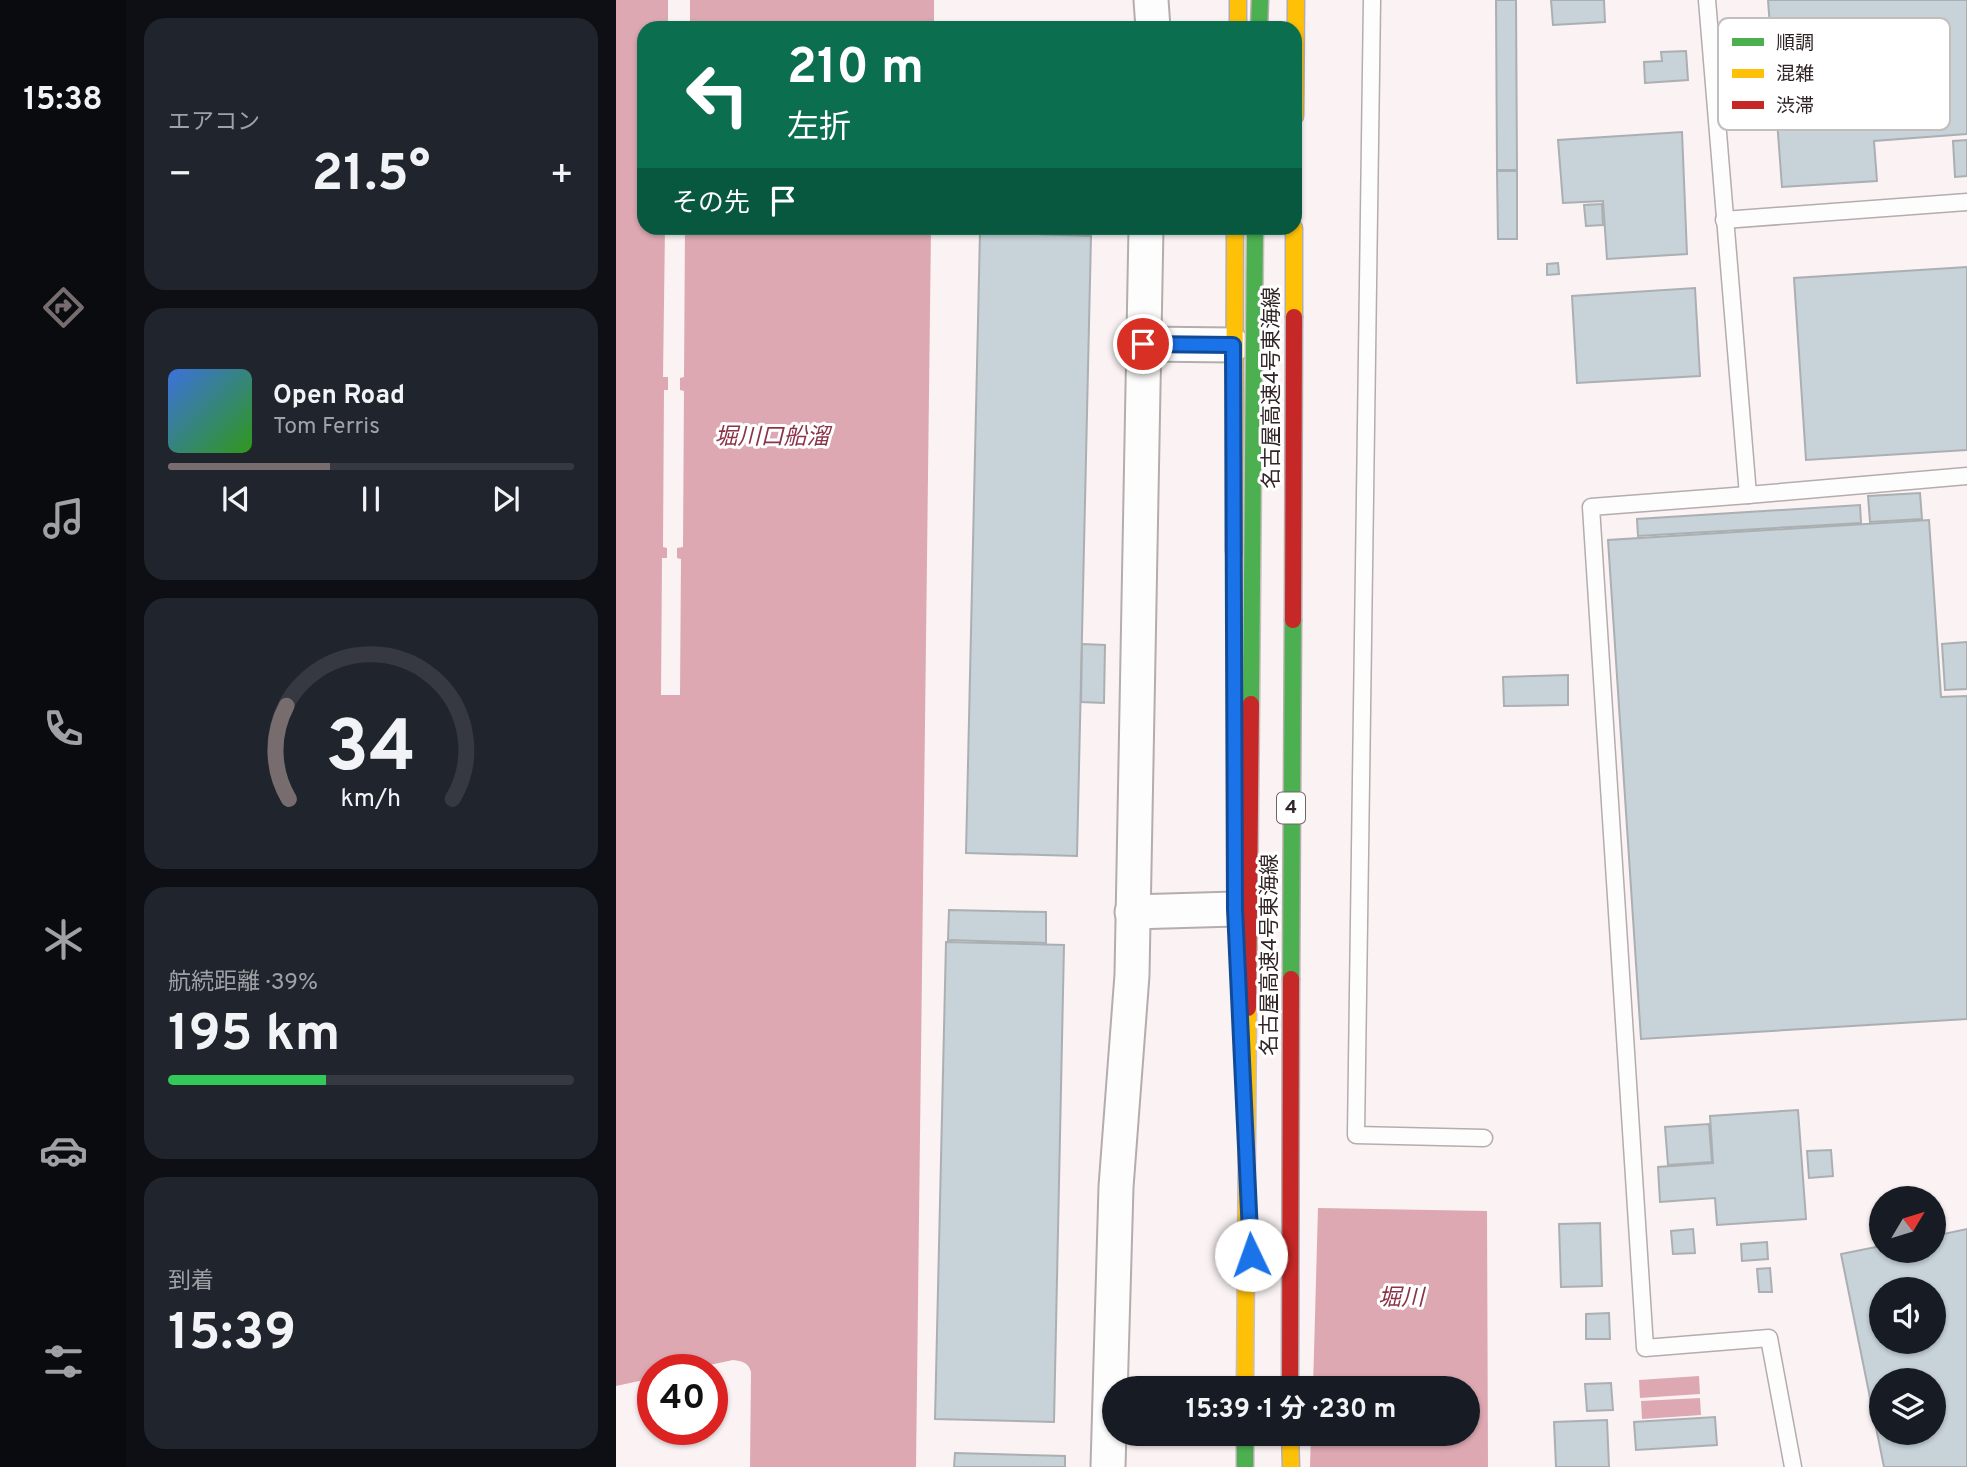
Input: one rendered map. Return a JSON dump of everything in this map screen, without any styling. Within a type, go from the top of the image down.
[{"type":"main road","points":[[1238,0],[1238,21]]},
{"type":"main road","points":[[1259,21],[1260,0]]},
{"type":"main road","points":[[1296,0],[1296,21]]},
{"type":"main road","points":[[1234,565],[1235,235]]},
{"type":"main road","name":"名古屋高速4号東海線","points":[[1245,1376],[1255,235]]},
{"type":"main road","name":"名古屋高速4号東海線","points":[[1290,1376],[1294,235]]},
{"type":"main road","points":[[1234,716],[1235,909],[1256,1376]]},
{"type":"main road","points":[[1245,1446],[1245,1467]]},
{"type":"main road","points":[[1259,1446],[1260,1467]]},
{"type":"main road","points":[[1290,1446],[1291,1467]]},
{"type":"street","points":[[1151,0],[1152,21]]},
{"type":"street","points":[[1108,1467],[1116,1186],[1132,975],[1146,235]]},
{"type":"street","points":[[1143,344],[1233,345]]},
{"type":"street","points":[[1132,912],[1235,909]]},
{"type":"lane","points":[[1372,0],[1356,1135],[1484,1138]]},
{"type":"lane","points":[[1707,0],[1748,495]]},
{"type":"lane","points":[[1724,220],[1967,202]]},
{"type":"lane","points":[[1793,1467],[1769,1338],[1645,1348],[1591,507],[1967,476]]},
{"type":"water","name":"堀川口船溜","points":[[616,0],[934,0],[934,21],[637,21],[637,235],[931,235],[916,1467],[750,1467],[751,1372],[747,1365],[739,1361],[728,1361],[728,1354],[637,1354],[637,1381],[616,1386]]},
{"type":"water","name":"堀川","points":[[1318,1208],[1487,1211],[1488,1467],[1310,1467],[1311,1446],[1480,1446],[1480,1376],[1313,1376]]},
{"type":"water","points":[[1699,1376],[1700,1394],[1640,1398],[1639,1380]]},
{"type":"water","points":[[1700,1398],[1701,1415],[1642,1419],[1641,1401]]},
{"type":"pier","points":[[668,0],[690,0],[690,21],[668,21]]},
{"type":"pier","points":[[665,235],[685,235],[684,377],[680,378],[680,390],[684,391],[683,547],[677,548],[677,558],[681,559],[680,695],[661,695],[662,558],[667,558],[667,548],[663,547],[664,390],[668,390],[668,377],[663,377]]},
{"type":"building","points":[[1496,0],[1516,0],[1517,170],[1497,170]]},
{"type":"building","points":[[1551,0],[1604,0],[1605,22],[1553,25]]},
{"type":"building","points":[[1768,0],[1967,0],[1967,134],[1874,141],[1877,181],[1782,187],[1778,130],[1950,130],[1950,18],[1769,18]]},
{"type":"building","points":[[1686,51],[1688,80],[1645,83],[1644,62],[1662,61],[1661,52]]},
{"type":"building","points":[[1682,132],[1687,254],[1607,259],[1603,201],[1563,203],[1558,140]]},
{"type":"building","points":[[1967,140],[1967,176],[1955,177],[1953,141]]},
{"type":"building","points":[[1497,171],[1517,171],[1517,239],[1498,239]]},
{"type":"building","points":[[1602,204],[1603,225],[1586,226],[1584,205]]},
{"type":"building","points":[[980,235],[1091,236],[1077,856],[966,853]]},
{"type":"building","points":[[1558,263],[1559,274],[1547,275],[1547,264]]},
{"type":"building","points":[[1967,267],[1967,450],[1806,460],[1794,278]]},
{"type":"building","points":[[1695,288],[1700,376],[1577,383],[1572,296]]},
{"type":"building","points":[[1920,493],[1922,519],[1870,522],[1868,496]]},
{"type":"building","points":[[1860,505],[1861,523],[1638,536],[1637,519]]},
{"type":"building","points":[[1929,520],[1941,697],[1967,696],[1967,1019],[1641,1039],[1608,540]]},
{"type":"building","points":[[1967,642],[1967,689],[1945,690],[1942,644]]},
{"type":"building","points":[[1082,644],[1105,645],[1104,703],[1081,702]]},
{"type":"building","points":[[1568,675],[1568,705],[1504,706],[1503,677]]},
{"type":"building","points":[[949,910],[1046,912],[1046,943],[948,940]]},
{"type":"building","points":[[946,942],[1064,945],[1054,1422],[935,1419]]},
{"type":"building","points":[[1798,1110],[1806,1219],[1717,1225],[1715,1198],[1660,1202],[1658,1167],[1713,1163],[1710,1116]]},
{"type":"building","points":[[1709,1124],[1712,1162],[1668,1165],[1665,1127]]},
{"type":"building","points":[[1831,1150],[1833,1176],[1809,1178],[1807,1151]]},
{"type":"building","points":[[1600,1223],[1602,1286],[1561,1287],[1559,1224]]},
{"type":"building","points":[[1693,1229],[1695,1253],[1673,1254],[1671,1231]]},
{"type":"building","points":[[1967,1229],[1967,1467],[1884,1467],[1880,1445],[1946,1445],[1946,1368],[1869,1368],[1869,1393],[1841,1254],[1869,1248],[1869,1264],[1946,1264],[1946,1233]]},
{"type":"building","points":[[1767,1242],[1768,1259],[1742,1261],[1741,1244]]},
{"type":"building","points":[[1770,1268],[1772,1292],[1759,1292],[1757,1269]]},
{"type":"building","points":[[1609,1313],[1610,1339],[1586,1339],[1586,1314]]},
{"type":"building","points":[[1611,1383],[1613,1410],[1587,1411],[1585,1384]]},
{"type":"building","points":[[1715,1417],[1717,1445],[1636,1450],[1634,1422]]},
{"type":"building","points":[[1607,1420],[1609,1467],[1556,1467],[1554,1422]]},
{"type":"building","points":[[955,1453],[1065,1456],[1065,1467],[954,1467]]},
{"type":"traffic: fast","points":[[1259,21],[1260,0]]},
{"type":"traffic: fast","points":[[1251,704],[1255,235]]},
{"type":"traffic: fast","points":[[1291,979],[1293,620]]},
{"type":"traffic: fast","points":[[1245,1446],[1245,1467]]},
{"type":"traffic: slow","points":[[1238,0],[1238,21]]},
{"type":"traffic: slow","points":[[1296,0],[1296,21]]},
{"type":"traffic: slow","points":[[1234,551],[1235,235]]},
{"type":"traffic: slow","points":[[1294,235],[1294,317]]},
{"type":"traffic: slow","points":[[1245,1376],[1248,1008]]},
{"type":"traffic: slow","points":[[1290,1446],[1291,1467]]},
{"type":"traffic: jam","points":[[1293,620],[1294,317]]},
{"type":"traffic: jam","points":[[1248,1008],[1251,704]]},
{"type":"traffic: jam","points":[[1290,1376],[1291,979]]},
{"type":"route","points":[[1143,344],[1233,345],[1235,909],[1251,1255]]}]
